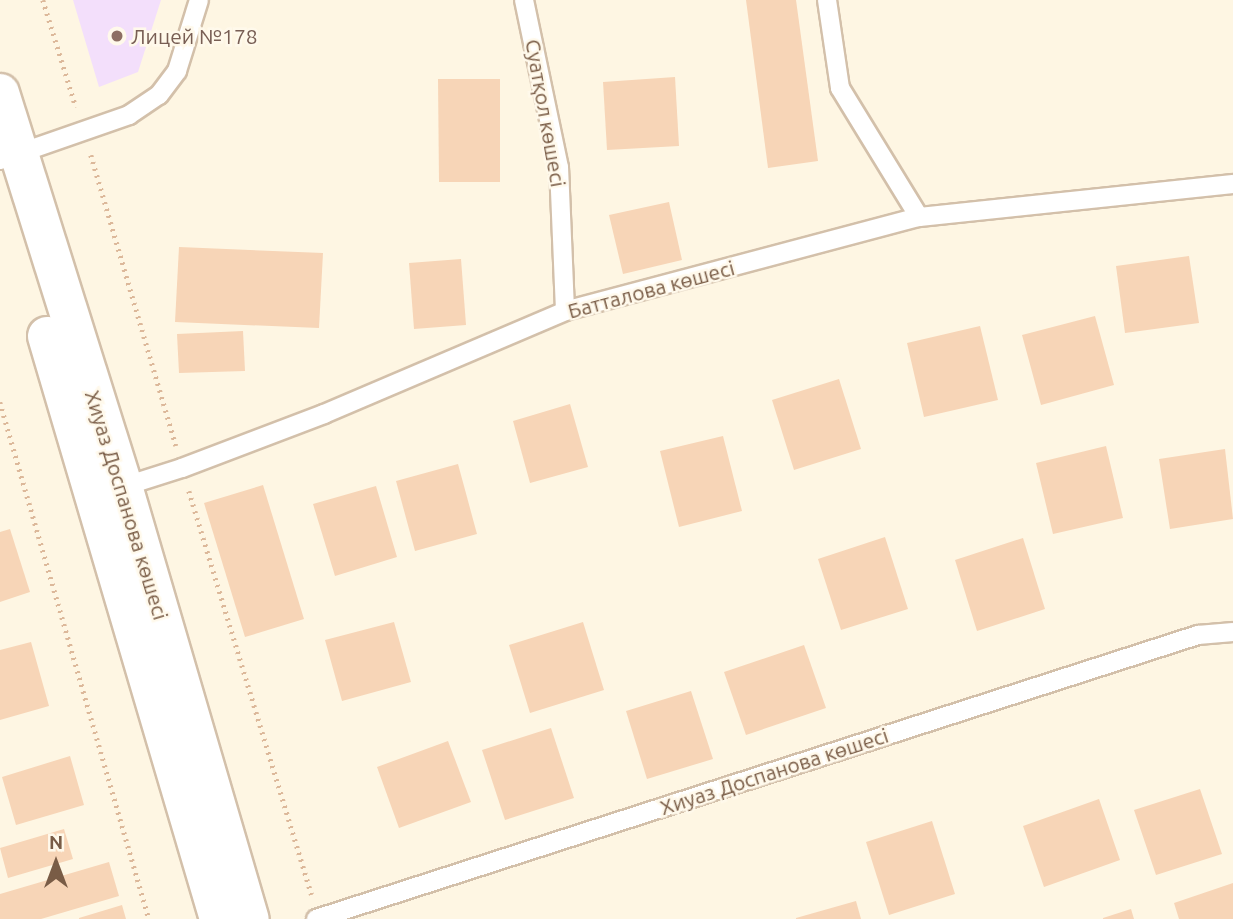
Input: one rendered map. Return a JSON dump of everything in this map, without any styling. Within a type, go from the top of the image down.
[{"type":"street","name":"Хиуаз Доспанова көшесі","points":[[0,93],[6,164],[250,919]]},
{"type":"street","name":"Хиуаз Доспанова көшесі","points":[[110,491],[219,919]]},
{"type":"lane","points":[[6,164],[129,115],[159,95],[177,71],[199,0]]},
{"type":"lane","name":"Суатқол көшесі","points":[[524,0],[559,167],[565,311]]},
{"type":"lane","points":[[827,0],[841,88],[919,217]]},
{"type":"lane","name":"Батталова көшесі","points":[[110,491],[182,468],[324,414],[565,311],[919,217],[1233,184]]},
{"type":"lane","name":"Хиуаз Доспанова көшесі","points":[[316,919],[1198,635],[1233,632]]},
{"type":"path","points":[[0,402],[149,919]]},
{"type":"shaded area","name":"Лицей №178","points":[[73,0],[161,0],[138,72],[99,87]]},
{"type":"building","points":[[746,0],[796,0],[818,161],[768,168]]},
{"type":"building","points":[[675,77],[679,146],[607,150],[603,82]]},
{"type":"building","points":[[438,79],[500,79],[500,182],[439,182]]},
{"type":"building","points":[[669,202],[682,260],[623,274],[609,215]]},
{"type":"building","points":[[179,247],[323,253],[319,328],[175,322]]},
{"type":"building","points":[[1189,256],[1199,323],[1125,333],[1116,266]]},
{"type":"building","points":[[461,259],[466,325],[414,329],[409,263]]},
{"type":"building","points":[[1095,316],[1114,385],[1041,405],[1022,335]]},
{"type":"building","points":[[980,326],[998,400],[924,417],[907,343]]},
{"type":"building","points":[[243,331],[245,371],[179,373],[177,334]]},
{"type":"building","points":[[839,379],[861,449],[794,470],[772,400]]},
{"type":"building","points":[[570,404],[588,467],[530,483],[513,421]]},
{"type":"building","points":[[723,436],[742,511],[679,527],[660,451]]},
{"type":"building","points":[[1106,446],[1123,518],[1053,534],[1036,463]]},
{"type":"building","points":[[1225,449],[1233,519],[1170,529],[1159,459]]},
{"type":"building","points":[[458,464],[477,534],[415,551],[396,481]]},
{"type":"building","points":[[263,485],[304,619],[245,637],[204,503]]},
{"type":"building","points":[[376,486],[397,557],[335,576],[313,504]]},
{"type":"building","points":[[10,529],[30,592],[0,602],[0,532]]},
{"type":"building","points":[[885,537],[908,609],[841,630],[818,559]]},
{"type":"building","points":[[1023,538],[1045,609],[977,631],[955,560]]},
{"type":"building","points":[[394,622],[411,682],[342,701],[325,640]]},
{"type":"building","points":[[583,622],[604,690],[530,713],[509,645]]},
{"type":"building","points":[[31,642],[49,706],[0,720],[0,650]]},
{"type":"building","points":[[804,645],[826,708],[746,735],[724,672]]},
{"type":"building","points":[[691,691],[713,759],[647,779],[626,711]]},
{"type":"building","points":[[551,728],[574,798],[505,820],[482,750]]},
{"type":"building","points":[[448,741],[471,802],[399,828],[377,767]]},
{"type":"building","points":[[70,756],[84,805],[16,825],[2,777]]},
{"type":"building","points":[[1200,789],[1222,854],[1156,875],[1134,810]]},
{"type":"building","points":[[1099,799],[1120,860],[1044,887],[1023,826]]},
{"type":"building","points":[[932,821],[955,894],[889,915],[866,842]]},
{"type":"building","points":[[64,829],[73,859],[8,878],[0,848]]},
{"type":"building","points":[[109,862],[119,896],[41,919],[0,919],[0,894]]},
{"type":"building","points":[[1233,883],[1233,919],[1179,919],[1174,903]]},
{"type":"building","points":[[856,901],[861,919],[796,919],[796,918]]},
{"type":"building","points":[[122,905],[126,919],[79,919],[79,918]]},
{"type":"building","points":[[1131,909],[1134,919],[1103,919],[1103,918]]},
{"type":"place","name":"Лицей №178","points":[[117,36]]}]
